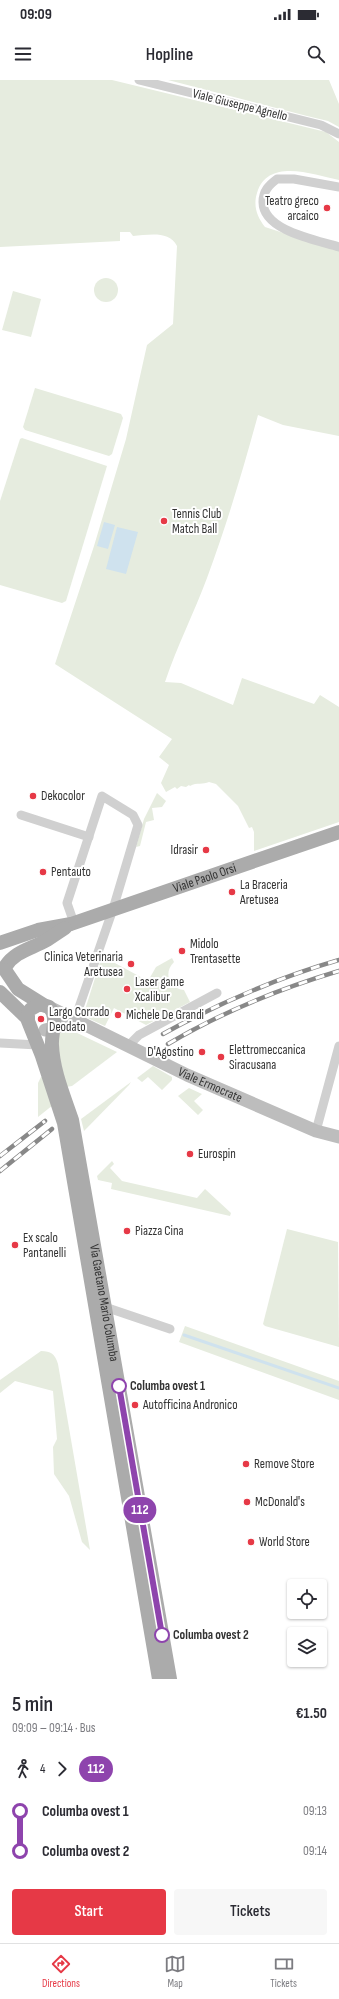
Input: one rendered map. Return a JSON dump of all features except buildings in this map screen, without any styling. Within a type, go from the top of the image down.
[{"type":"main road","name":"Viale Paolo Orsi","points":[[72,924],[339,832]]},
{"type":"main road","points":[[0,943],[38,930],[72,924]]},
{"type":"main road","points":[[50,1027],[54,1014],[46,1006],[18,989],[3,968],[20,952],[46,940],[72,924]]},
{"type":"main road","points":[[0,992],[37,1030],[80,1022]]},
{"type":"main road","points":[[29,1022],[31,1009],[37,1005],[46,1006]]},
{"type":"main road","name":"Viale Ermocrate","points":[[46,1006],[187,1075],[316,1131],[339,1137]]},
{"type":"main road","name":"Via Gaetano Mario Columba","points":[[29,1022],[64,1123],[159,1679]]},
{"type":"main road","name":"Via Gaetano Mario Columba","points":[[50,1027],[55,1068],[72,1120],[170,1679]]},
{"type":"street","name":"Viale Giuseppe Agnello","points":[[139,80],[321,125],[339,134]]},
{"type":"street","points":[[339,187],[289,178],[278,179],[267,188],[263,203],[267,217],[276,224],[339,247]]},
{"type":"street","points":[[72,924],[67,903],[102,796],[133,815],[138,825],[80,1022]]},
{"type":"street","points":[[22,815],[89,836]]},
{"type":"street","points":[[128,1046],[139,1035],[217,994]]},
{"type":"street","points":[[0,1042],[38,1045]]},
{"type":"street","points":[[316,1131],[339,1046]]},
{"type":"street","points":[[105,1307],[170,1329]]},
{"type":"shaded area","points":[[0,80],[112,80],[326,132],[339,142],[339,180],[305,172],[281,172],[271,175],[263,182],[257,193],[255,202],[258,215],[265,227],[339,251],[339,436],[283,425],[258,415],[247,456],[214,558],[165,682],[181,683],[233,705],[242,678],[314,704],[320,695],[339,707],[339,822],[254,851],[254,832],[252,827],[249,828],[238,806],[216,784],[209,782],[189,785],[186,787],[181,786],[177,789],[175,787],[166,792],[161,783],[169,765],[159,757],[172,739],[55,664],[94,546],[126,439],[147,345],[173,324],[177,246],[173,241],[164,236],[133,236],[130,232],[120,232],[120,241],[0,247]]},
{"type":"shaded area","points":[[168,80],[329,80],[339,104],[339,127],[328,121]]},
{"type":"shaded area","points":[[106,278],[111,279],[117,285],[117,295],[111,301],[106,302],[101,301],[95,295],[94,290],[95,285],[101,279]]},
{"type":"shaded area","points":[[13,291],[41,299],[31,337],[2,330]]},
{"type":"shaded area","points":[[35,388],[121,414],[123,418],[112,454],[109,456],[25,430],[23,427]]},
{"type":"shaded area","points":[[22,438],[107,466],[66,601],[62,603],[0,585],[0,501],[20,439]]},
{"type":"shaded area","points":[[157,793],[166,801],[162,807],[152,808],[154,820],[146,822],[140,846],[136,847],[144,819]]},
{"type":"shaded area","name":"Laser game Xcalibur","points":[[102,956],[148,981],[156,967],[172,958],[174,962],[169,971],[169,979],[171,983],[179,989],[184,990],[190,1002],[146,1025],[114,1008],[105,1026],[83,1016]]},
{"type":"shaded area","points":[[61,1030],[73,1031],[117,1052],[72,1086],[66,1087],[56,1041]]},
{"type":"shaded area","points":[[153,1066],[172,1077],[172,1080],[162,1090],[148,1077],[142,1082],[137,1078]]},
{"type":"shaded area","points":[[41,1077],[43,1077],[53,1105],[38,1117],[38,1083]]},
{"type":"shaded area","points":[[131,1082],[129,1085],[84,1131],[81,1119]]},
{"type":"shaded area","points":[[189,1088],[202,1094],[194,1101],[203,1110],[198,1115],[178,1096]]},
{"type":"shaded area","points":[[112,1161],[114,1164],[110,1168],[122,1181],[197,1198],[205,1189],[231,1213],[230,1216],[111,1189],[112,1183],[98,1180],[97,1176]]},
{"type":"shaded area","points":[[287,1229],[338,1242],[339,1347],[265,1326],[263,1324]]},
{"type":"shaded area","points":[[185,1326],[339,1381],[339,1400],[179,1342]]},
{"type":"shaded area","points":[[41,1351],[52,1354],[58,1364],[90,1550],[82,1542],[69,1496],[54,1474],[53,1447],[57,1439],[53,1391],[15,1381],[0,1393],[0,1380]]},
{"type":"water","points":[[104,522],[115,525],[108,549],[97,546]]},
{"type":"water","points":[[117,527],[138,532],[126,574],[106,569]]},
{"type":"waterway","points":[[184,1335],[339,1388]]},
{"type":"railway","points":[[163,1034],[205,1012],[249,992],[293,975],[339,960]]},
{"type":"railway","points":[[168,1044],[188,1032],[251,1002],[339,971]]},
{"type":"railway","points":[[0,1156],[45,1121]]},
{"type":"railway","points":[[0,1171],[52,1129]]},
{"type":"bus line","name":"112","points":[[119,1386],[162,1635]]},
{"type":"place","name":"Teatro greco arcaico","points":[[327,208]]},
{"type":"place","name":"Tennis Club Match Ball","points":[[164,521]]},
{"type":"place","name":"Dekocolor","points":[[33,796]]},
{"type":"place","name":"Idrasir","points":[[206,850]]},
{"type":"place","name":"Pentauto","points":[[43,872]]},
{"type":"place","name":"La Braceria Aretusea","points":[[232,892]]},
{"type":"place","name":"Midolo Trentasette","points":[[182,951]]},
{"type":"place","name":"Clinica Veterinaria Aretusea","points":[[131,964]]},
{"type":"place","name":"Laser game Xcalibur","points":[[127,989]]},
{"type":"place","name":"Michele De Grandi","points":[[118,1015]]},
{"type":"place","name":"Largo Corrado Deodato","points":[[41,1019]]},
{"type":"place","name":"D'Agostino","points":[[202,1052]]},
{"type":"place","name":"Elettromeccanica Siracusana","points":[[221,1057]]},
{"type":"place","name":"Eurospin","points":[[190,1154]]},
{"type":"place","name":"Piazza Cina","points":[[127,1231]]},
{"type":"place","name":"Ex scalo Pantanelli","points":[[15,1245]]},
{"type":"place","name":"Columba ovest 1","points":[[119,1386]]},
{"type":"place","name":"Autofficina Andronico","points":[[135,1405]]},
{"type":"place","name":"Remove Store","points":[[246,1464]]},
{"type":"place","name":"McDonald's","points":[[247,1502]]},
{"type":"place","name":"World Store","points":[[251,1542]]},
{"type":"place","name":"Columba ovest 2","points":[[162,1635]]}]
